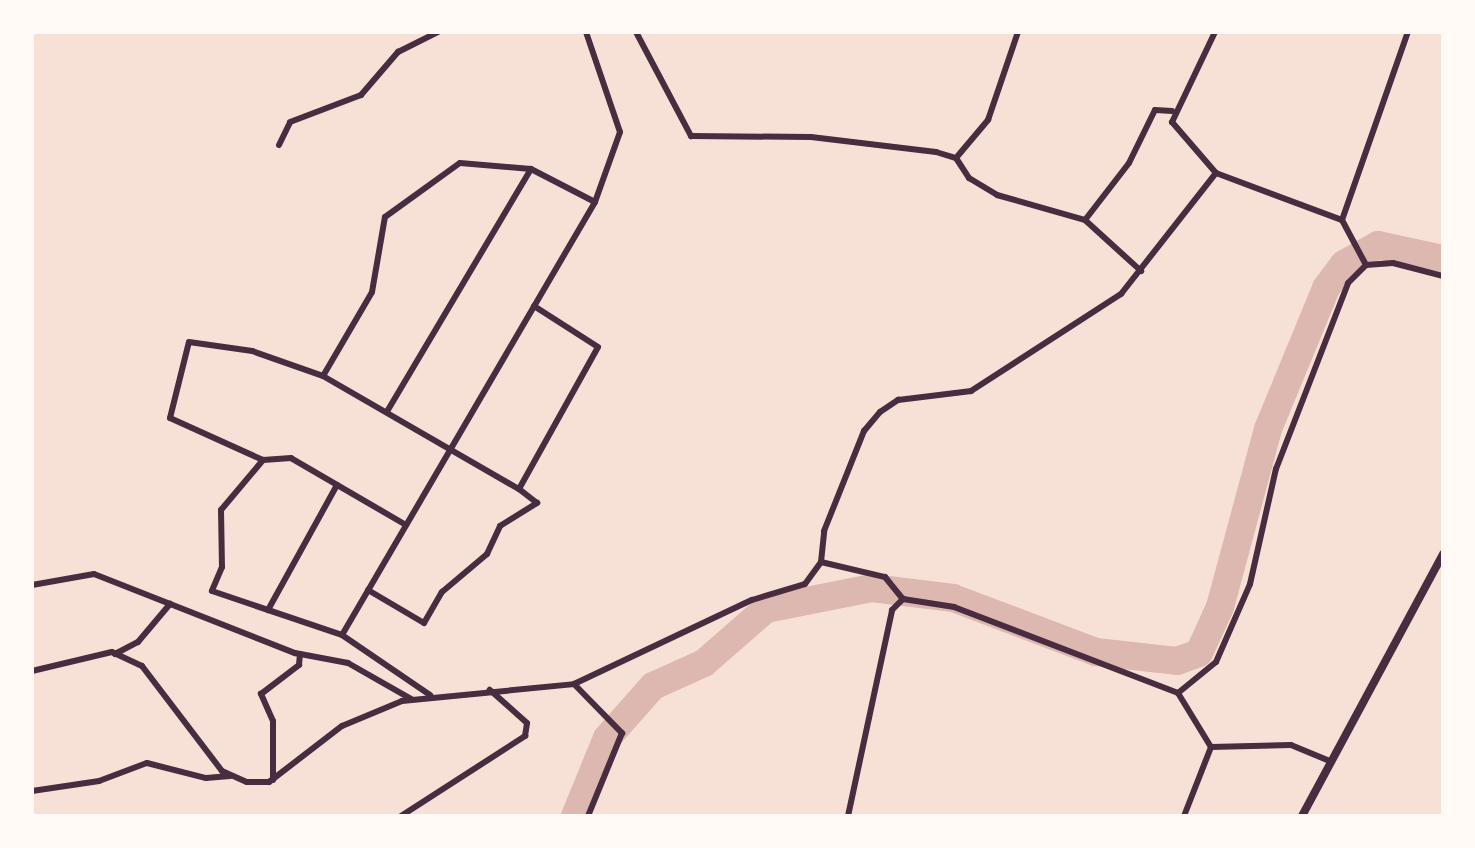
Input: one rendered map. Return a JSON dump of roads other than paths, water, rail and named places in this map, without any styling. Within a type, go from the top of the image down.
[{"type":"street","points":[[279,145],[290,122],[361,95],[398,52],[438,32]]},
{"type":"street","points":[[342,635],[595,202],[620,132],[586,32]]},
{"type":"street","points":[[636,32],[691,136],[811,137],[956,158],[969,178],[997,195],[1085,220],[1141,271]]},
{"type":"street","points":[[956,158],[988,120],[1018,32]]},
{"type":"street","points":[[1215,32],[1172,111],[1172,122],[1216,173],[1342,220],[1366,265]]},
{"type":"street","points":[[1342,220],[1408,32]]},
{"type":"street","points":[[1085,220],[1129,163],[1155,110],[1172,111]]},
{"type":"street","points":[[323,376],[372,292],[385,217],[460,163],[531,169],[595,202]]},
{"type":"street","points":[[387,412],[531,169]]},
{"type":"street","points":[[32,791],[99,781],[147,763],[206,778],[232,776],[273,780],[342,726],[411,699],[574,684],[752,600],[805,584],[821,562],[824,531],[864,431],[880,412],[898,400],[971,391],[1121,294],[1216,173]]},
{"type":"street","points":[[1178,693],[1216,662],[1250,584],[1276,469],[1320,345],[1348,283],[1366,265],[1393,263],[1443,276]]},
{"type":"street","points":[[519,489],[598,347],[534,306]]},
{"type":"street","points":[[368,590],[424,623],[442,592],[487,554],[500,526],[537,503],[451,448],[323,376],[252,351],[189,342],[170,418],[263,460],[291,458],[406,525]]},
{"type":"street","points":[[263,460],[221,510],[222,567],[212,591],[342,635],[430,695]]},
{"type":"street","points":[[268,610],[337,485]]},
{"type":"street","points":[[1302,816],[1443,554]]},
{"type":"street","points":[[821,562],[885,577],[903,599],[954,607],[1043,648],[1178,693],[1211,747]]},
{"type":"street","points":[[32,585],[94,574],[300,654],[348,663],[411,699]]},
{"type":"street","points":[[848,816],[892,610],[903,599]]},
{"type":"street","points":[[32,671],[115,654],[138,642],[170,604]]},
{"type":"street","points":[[115,654],[142,666],[232,776]]},
{"type":"street","points":[[273,780],[273,721],[261,694],[299,665],[300,654]]},
{"type":"street","points":[[574,684],[622,733],[588,816]]},
{"type":"street","points":[[401,816],[525,736],[527,723],[490,690]]},
{"type":"street","points":[[1211,747],[1291,745],[1332,762]]},
{"type":"street","points":[[1184,816],[1211,747]]},
{"type":"waterway","points":[[575,816],[607,738],[653,686],[704,663],[766,609],[872,588],[953,598],[1096,652],[1177,661],[1199,653],[1220,607],[1268,429],[1326,288],[1344,264],[1378,245],[1443,259]]}]
